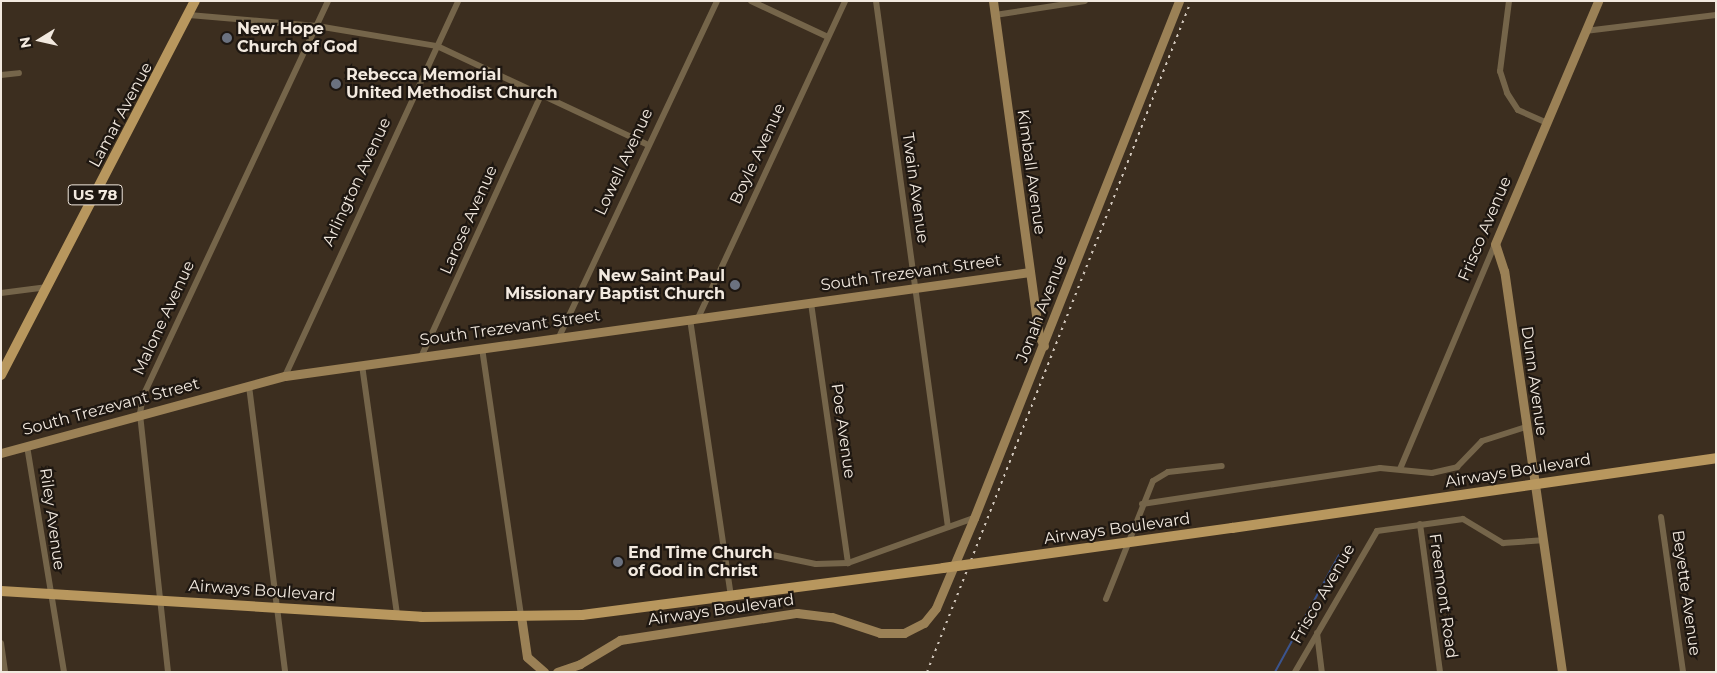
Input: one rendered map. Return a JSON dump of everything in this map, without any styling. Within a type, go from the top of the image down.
[{"type":"main road","name":"Lamar Avenue","points":[[1,375],[195,1]]},
{"type":"main road","name":"Airways Boulevard","points":[[1,591],[52,596],[163,600],[397,615],[582,615],[731,599],[1716,458]]},
{"type":"street","name":"Malone Avenue","points":[[168,672],[163,600],[140,414],[143,396],[328,1]]},
{"type":"street","name":"Arlington Avenue","points":[[285,376],[458,1]]},
{"type":"street","name":"Lowell Avenue","points":[[559,337],[646,144],[717,1]]},
{"type":"street","points":[[751,1],[828,37]]},
{"type":"street","name":"Boyle Avenue","points":[[694,319],[845,1]]},
{"type":"street","name":"Twain Avenue","points":[[876,1],[948,527]]},
{"type":"street","name":"Kimball Avenue","points":[[993,1],[1030,272],[1044,346]]},
{"type":"street","points":[[994,15],[1085,1]]},
{"type":"street","name":"Jonah Avenue","points":[[924,623],[936,608],[974,518],[1044,346],[1179,1]]},
{"type":"street","points":[[1509,1],[1500,71],[1507,93],[1518,110],[1547,123]]},
{"type":"street","name":"Frisco Avenue","points":[[1400,469],[1598,1]]},
{"type":"street","points":[[189,15],[316,26],[437,46],[540,97],[646,144]]},
{"type":"street","points":[[1585,31],[1716,15]]},
{"type":"street","points":[[1,75],[19,73]]},
{"type":"street","name":"Larose Avenue","points":[[422,355],[540,97]]},
{"type":"street","name":"Dunn Avenue","points":[[1495,244],[1504,271],[1562,672]]},
{"type":"street","name":"South Trezevant Street","points":[[1,453],[285,376],[422,355],[1030,272]]},
{"type":"street","points":[[1,293],[48,287]]},
{"type":"street","name":"Poe Avenue","points":[[811,302],[848,563]]},
{"type":"street","points":[[694,319],[731,599]]},
{"type":"street","points":[[482,348],[527,656],[544,672]]},
{"type":"street","points":[[362,365],[397,615]]},
{"type":"street","points":[[249,386],[280,608],[285,672]]},
{"type":"street","name":"Airways Boulevard","points":[[1142,504],[1380,468],[1400,469],[1414,474],[1457,466],[1482,441],[1526,427]]},
{"type":"street","name":"Riley Avenue","points":[[27,446],[64,672]]},
{"type":"street","points":[[1106,599],[1142,504],[1161,474],[1222,466]]},
{"type":"street","name":"Beyette Avenue","points":[[1661,517],[1683,672]]},
{"type":"street","points":[[725,552],[753,551],[816,564],[848,563],[974,518]]},
{"type":"street","points":[[1420,524],[1463,519],[1503,543],[1542,540]]},
{"type":"street","name":"Frisco Avenue","points":[[1295,672],[1377,531],[1420,524]]},
{"type":"street","name":"Freemont Road","points":[[1420,524],[1440,672]]},
{"type":"street","name":"Airways Boulevard","points":[[557,672],[580,668],[620,640],[797,613],[832,617],[880,633],[904,633],[924,623]]},
{"type":"street","points":[[1316,633],[1322,672]]},
{"type":"street","points":[[1,643],[5,672]]},
{"type":"waterway","points":[[1275,672],[1339,555]]},
{"type":"railway","points":[[927,672],[1191,1]]},
{"type":"place","name":"New Hope Church of God","points":[[227,38]]},
{"type":"place","name":"Rebecca Memorial United Methodist Church","points":[[336,84]]},
{"type":"place","name":"New Saint Paul Missionary Baptist Church","points":[[735,285]]},
{"type":"place","name":"End Time Church of God in Christ","points":[[618,562]]}]
